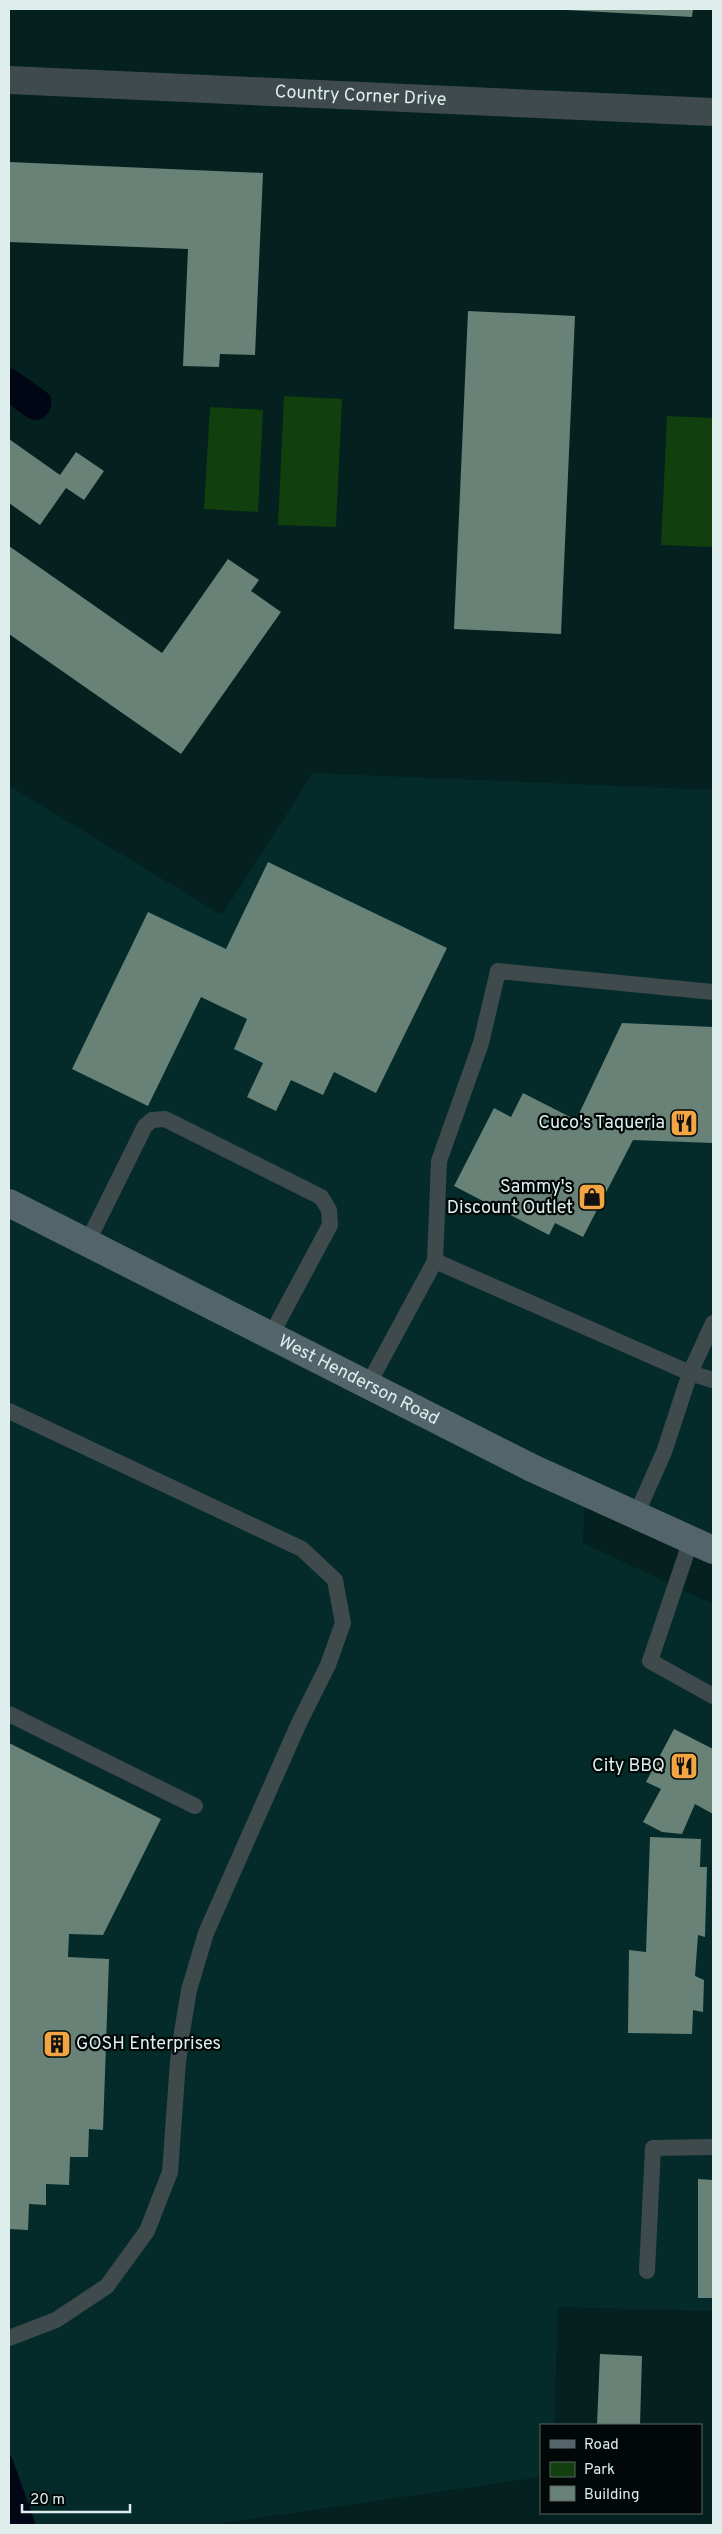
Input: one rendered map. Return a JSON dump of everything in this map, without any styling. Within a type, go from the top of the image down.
[{"type":"main road","name":"West Henderson Road","points":[[9,1203],[270,1337],[532,1468],[702,1545]]},
{"type":"street","name":"Country Corner Drive","points":[[9,80],[713,112]]},
{"type":"lane","points":[[368,1385],[435,1261],[439,1161],[447,1144],[481,1043],[498,971],[713,992]]},
{"type":"lane","points":[[87,1243],[145,1126],[152,1120],[165,1119],[321,1197],[329,1210],[330,1225],[270,1337]]},
{"type":"lane","points":[[435,1261],[690,1373],[713,1380]]},
{"type":"lane","points":[[636,1515],[664,1452],[690,1373],[713,1323]]},
{"type":"lane","points":[[9,1411],[302,1550],[336,1580],[343,1624],[328,1665],[299,1723],[206,1933],[189,1990],[182,2032],[170,2172],[147,2231],[107,2286],[56,2320],[9,2338]]},
{"type":"lane","points":[[702,1545],[650,1660],[713,1696]]},
{"type":"lane","points":[[9,1714],[195,1806]]},
{"type":"lane","points":[[647,2271],[652,2148],[713,2147]]},
{"type":"shaded area","points":[[9,368],[14,369],[50,395],[50,410],[44,418],[34,420],[29,418],[9,404]]},
{"type":"shaded area","points":[[313,773],[713,790],[713,1550],[585,1493],[583,1543],[713,1604],[713,2311],[558,2307],[554,2424],[540,2424],[540,2477],[209,2525],[36,2525],[12,2458],[9,2455],[9,786],[222,915]]},
{"type":"shaded area","points":[[9,2455],[12,2458],[36,2525],[9,2525]]},
{"type":"green space","points":[[284,396],[342,399],[336,527],[278,525]]},
{"type":"green space","points":[[210,407],[263,410],[258,512],[204,509]]},
{"type":"green space","points":[[667,416],[713,418],[713,547],[661,545]]},
{"type":"building","points":[[547,9],[693,9],[692,17]]},
{"type":"building","points":[[9,162],[263,173],[255,355],[220,354],[219,367],[183,366],[188,249],[9,242]]},
{"type":"building","points":[[468,311],[575,316],[561,634],[454,629]]},
{"type":"building","points":[[9,439],[60,475],[76,452],[104,471],[84,500],[66,488],[40,525],[9,503]]},
{"type":"building","points":[[9,546],[162,653],[228,559],[259,580],[251,591],[281,612],[181,754],[9,634]]},
{"type":"building","points":[[268,862],[447,948],[376,1093],[334,1072],[323,1095],[291,1080],[276,1111],[247,1097],[263,1063],[234,1049],[247,1019],[201,997],[148,1106],[72,1069],[148,912],[226,949]]},
{"type":"building","points":[[622,1023],[713,1027],[713,1143],[633,1140],[583,1237],[555,1223],[549,1235],[454,1186],[494,1108],[511,1117],[523,1093],[576,1120]]},
{"type":"building","name":"City BBQ","points":[[674,1729],[713,1749],[713,1814],[695,1804],[682,1834],[662,1832],[643,1822],[661,1789],[646,1782]]},
{"type":"building","name":"GOSH Enterprises","points":[[9,1743],[161,1819],[103,1935],[69,1934],[68,1957],[109,1959],[103,2130],[89,2129],[88,2157],[70,2157],[69,2185],[46,2184],[46,2205],[29,2204],[28,2230],[9,2229]]},
{"type":"building","points":[[650,1837],[701,1839],[700,1867],[707,1867],[705,1937],[698,1935],[695,1976],[704,1980],[703,2012],[693,2010],[692,2034],[628,2033],[629,1950],[646,1952]]},
{"type":"building","points":[[698,2179],[713,2180],[713,2298],[698,2298]]},
{"type":"building","points":[[600,2354],[642,2356],[640,2424],[597,2424]]},
{"type":"place","name":"Cuco's Taqueria","points":[[684,1123]]},
{"type":"place","name":"Sammy's Discount Outlet","points":[[592,1197]]},
{"type":"place","name":"City BBQ","points":[[684,1766]]},
{"type":"place","name":"GOSH Enterprises","points":[[57,2044]]}]
